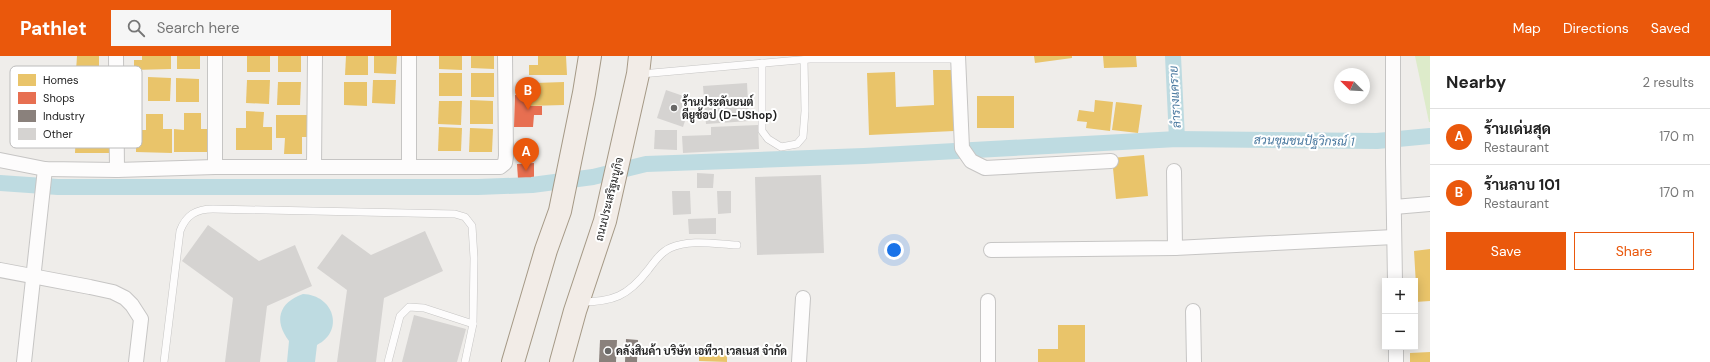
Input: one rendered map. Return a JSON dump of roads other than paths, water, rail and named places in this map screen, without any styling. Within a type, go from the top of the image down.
[{"type":"main road","points":[[513,362],[568,181],[590,56]]},
{"type":"main road","points":[[568,181],[582,164],[603,56]]},
{"type":"main road","name":"ถนนประเสริฐมนูกิจ","points":[[561,362],[578,302],[605,221],[639,65]]},
{"type":"street","points":[[116,56],[116,66]]},
{"type":"street","points":[[215,56],[215,167]]},
{"type":"street","points":[[314,166],[315,56]]},
{"type":"street","points":[[409,56],[409,167]]},
{"type":"street","points":[[0,160],[44,181],[117,170],[314,166],[500,167],[505,163],[505,56]]},
{"type":"street","points":[[1393,56],[1395,278]]},
{"type":"street","points":[[958,58],[964,151],[971,160],[985,168],[1111,161]]},
{"type":"street","points":[[117,148],[117,170]]},
{"type":"street","points":[[1174,171],[1175,248]]},
{"type":"street","points":[[24,362],[44,181]]},
{"type":"street","points":[[1394,207],[1430,204]]},
{"type":"street","points":[[991,250],[1175,248],[1394,237]]},
{"type":"street","points":[[0,270],[113,292],[125,298],[132,305],[141,319],[136,362]]},
{"type":"street","points":[[799,362],[803,298]]},
{"type":"street","points":[[988,301],[988,362]]},
{"type":"street","points":[[1193,311],[1194,362]]},
{"type":"street","points":[[1396,350],[1396,362]]},
{"type":"lane","points":[[762,63],[762,131],[768,139],[781,147],[797,144],[803,136],[808,58]]},
{"type":"lane","points":[[639,65],[762,63],[808,58],[958,58]]},
{"type":"lane","points":[[164,362],[180,231],[192,214],[202,209],[460,215],[472,226],[474,258],[473,324],[465,362]]},
{"type":"lane","points":[[578,302],[601,302],[625,294],[640,280],[655,260],[669,248],[687,243],[737,245]]},
{"type":"lane","points":[[388,362],[400,316],[409,307],[424,308],[473,324]]},
{"type":"water","points":[[303,294],[314,296],[322,300],[332,315],[333,323],[331,331],[326,339],[317,345],[315,362],[287,362],[289,341],[281,326],[281,313],[288,302]]},
{"type":"waterway","name":"ลำรางแคราย","points":[[1173,56],[1177,139]]},
{"type":"waterway","name":"สวนชุมชนปัฐวิกรณ์ 1","points":[[0,183],[58,187],[478,187],[532,185],[593,177],[646,164],[864,156],[1177,139],[1377,141],[1430,136]]},
{"type":"place","name":"ร้านประดับยนต์ ดียูช้อป (D-UShop)","points":[[674,108]]},
{"type":"place","name":"ร้านลาบ 101","points":[[528,110]]},
{"type":"place","name":"ร้านเด่นสุด","points":[[526,171]]},
{"type":"place","name":"คลังสินค้า บริษัท เอทีวา เวลเนส จำกัด","points":[[608,351]]}]
